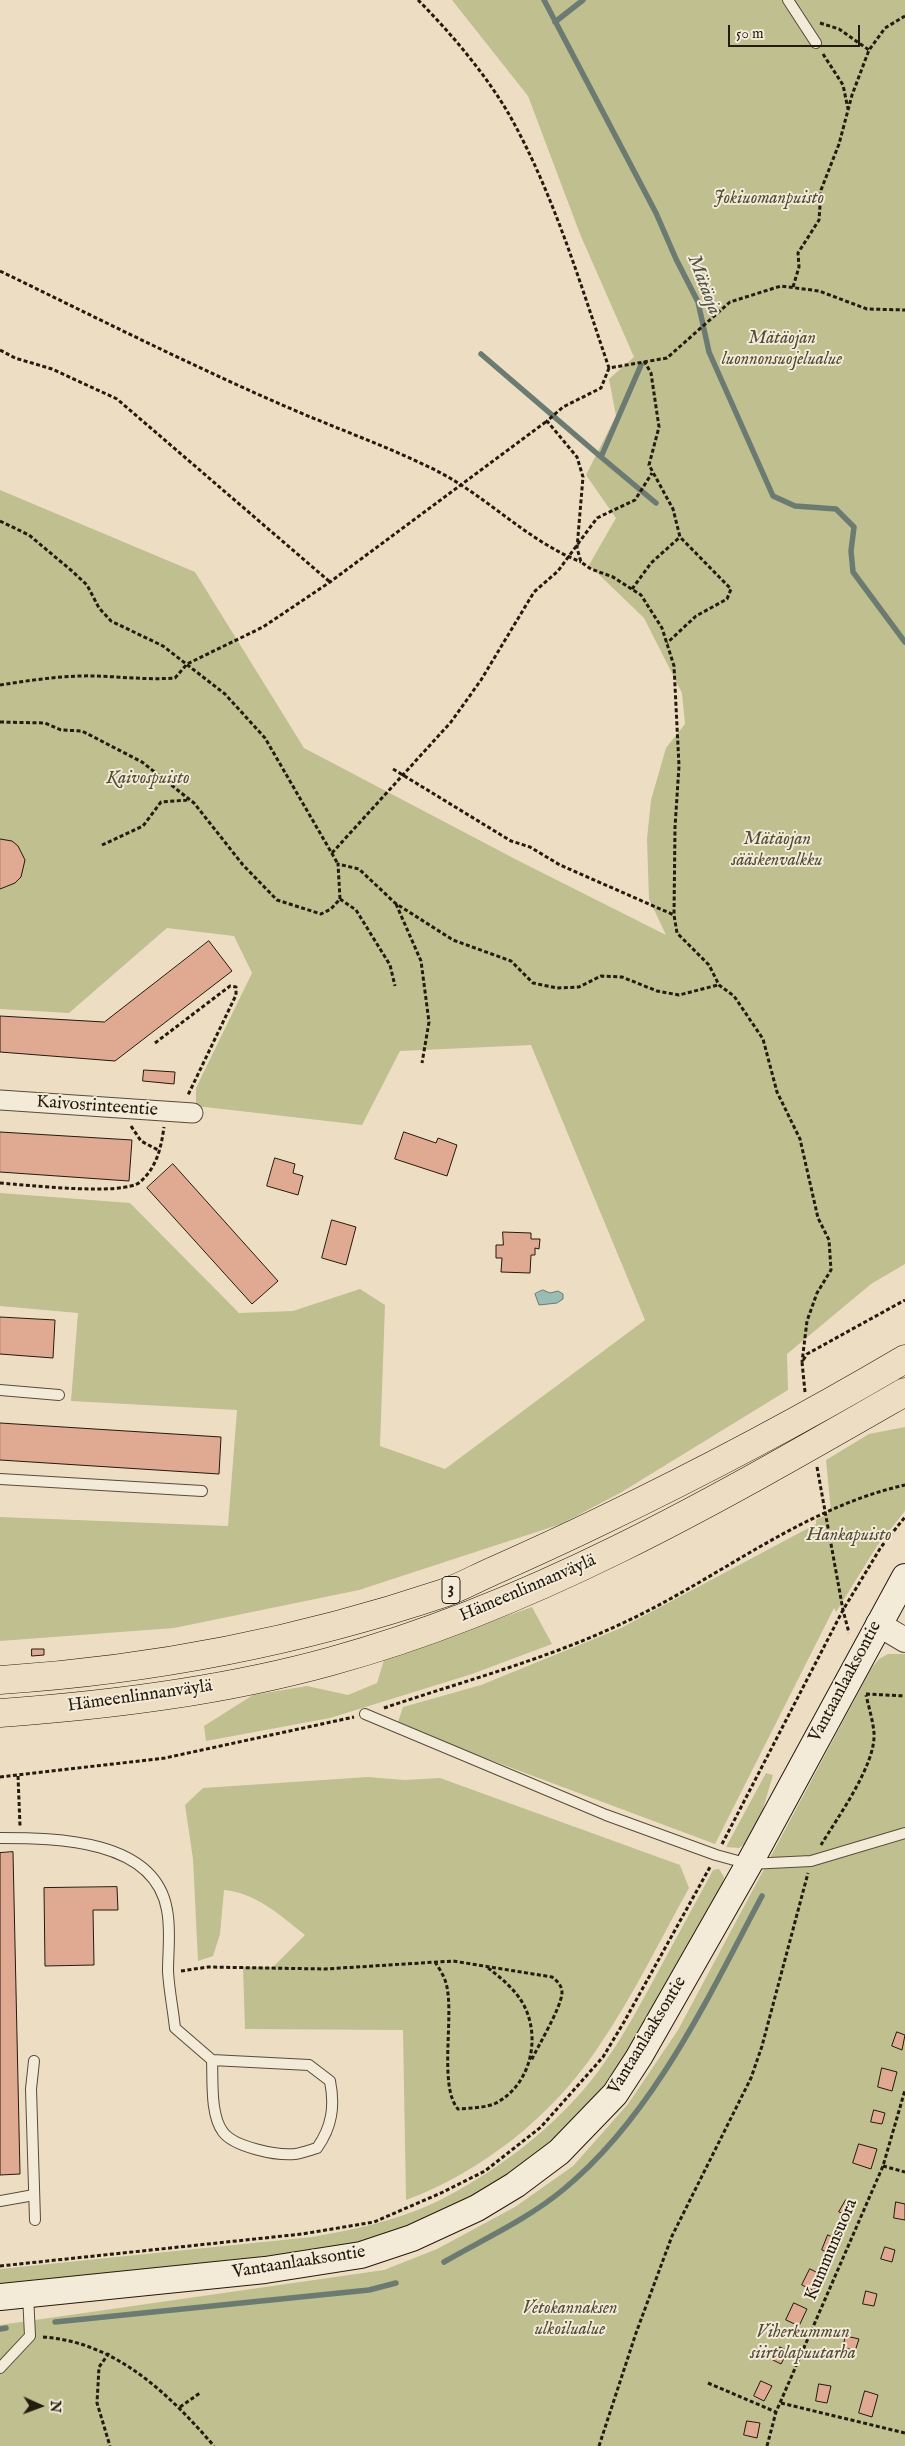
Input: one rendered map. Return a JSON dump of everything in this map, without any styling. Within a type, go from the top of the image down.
[{"type":"highway","name":"Hämeenlinnanväylä","points":[[0,1680],[64,1676],[163,1663],[241,1650],[320,1630],[446,1592],[556,1543],[684,1481],[905,1360]]},
{"type":"highway","name":"Hämeenlinnanväylä","points":[[0,1713],[74,1708],[164,1697],[236,1683],[333,1661],[462,1618],[565,1575],[698,1510],[905,1392]]},
{"type":"main road","name":"Vantaanlaaksontie","points":[[0,2297],[265,2270],[361,2255],[442,2226],[477,2208],[515,2186],[558,2152],[615,2094],[639,2058],[749,1864],[905,1577]]},
{"type":"street","name":"Kaivosrinteentie","points":[[0,1100],[167,1112],[191,1106]]},
{"type":"street","points":[[878,1624],[905,1640]]},
{"type":"lane","points":[[788,0],[816,43]]},
{"type":"lane","points":[[0,1390],[59,1395]]},
{"type":"lane","points":[[0,1479],[202,1491]]},
{"type":"lane","points":[[365,1714],[606,1815],[716,1855],[749,1864],[811,1861],[905,1833]]},
{"type":"lane","points":[[0,1838],[74,1842],[124,1855],[144,1869],[160,1890],[167,1909],[168,1973],[175,2028],[212,2060],[309,2065],[330,2081],[334,2100],[327,2134],[318,2148],[294,2154],[272,2151],[239,2145],[222,2132],[214,2108],[212,2060]]},
{"type":"lane","points":[[34,2061],[31,2089],[34,2220]]},
{"type":"lane","points":[[0,2201],[34,2195]]},
{"type":"lane","points":[[0,2368],[30,2336],[28,2294]]},
{"type":"path","points":[[0,685],[30,680],[95,676],[154,679],[175,678],[187,664],[263,627],[330,582],[547,421],[563,406],[600,388],[609,368],[576,271],[541,180],[510,116],[490,85],[418,0]]},
{"type":"path","points":[[798,16],[839,29],[869,50]]},
{"type":"path","points":[[793,287],[799,267],[798,253],[820,220],[821,190],[839,144],[848,110],[869,50],[885,28],[905,16]]},
{"type":"path","points":[[816,43],[843,85],[848,110]]},
{"type":"path","points":[[0,271],[287,407],[430,468],[461,484],[510,521],[569,557],[591,569],[613,577],[641,595],[662,628],[674,666],[679,766],[675,827],[674,915],[677,933],[709,964],[718,985],[734,996],[763,1039],[776,1092],[800,1139],[818,1218],[830,1240],[830,1270],[817,1293],[807,1321],[802,1362],[805,1397]]},
{"type":"path","points":[[609,368],[646,360],[667,358],[730,302],[781,286],[819,291],[867,309],[905,310]]},
{"type":"path","points":[[0,350],[15,358],[52,369],[117,399],[330,582]]},
{"type":"path","points":[[646,360],[651,373],[658,410],[659,427],[649,465],[674,509],[680,537],[731,590],[727,598],[696,616],[667,643]]},
{"type":"path","points":[[547,421],[577,457],[583,477],[577,548],[581,562]]},
{"type":"path","points":[[332,853],[451,722],[482,680],[534,592],[558,571],[577,548],[597,518],[635,500],[652,472]]},
{"type":"path","points":[[0,521],[29,535],[72,571],[87,585],[99,608],[111,621],[163,646],[225,694],[265,738],[338,864],[340,899],[331,909],[321,914],[277,900],[243,865],[190,800],[142,762],[82,731],[61,730],[45,723],[0,722]]},
{"type":"path","points":[[632,589],[651,562],[680,537]]},
{"type":"path","points":[[393,769],[403,777],[511,841],[530,847],[560,865],[674,915]]},
{"type":"path","points":[[102,845],[143,826],[161,802],[190,800]]},
{"type":"path","points":[[338,864],[358,869],[395,903],[453,940],[510,961],[533,983],[557,988],[579,987],[601,976],[622,977],[657,991],[679,995],[718,985]]},
{"type":"path","points":[[340,899],[356,910],[371,933],[390,966],[394,986]]},
{"type":"path","points":[[395,903],[421,961],[429,1022],[422,1063]]},
{"type":"path","points":[[155,1043],[230,986],[238,990],[189,1090],[191,1106]]},
{"type":"path","points":[[0,1183],[114,1189],[133,1187],[152,1169],[160,1151],[167,1112]]},
{"type":"path","points":[[802,1362],[806,1354],[817,1347],[905,1300]]},
{"type":"path","points":[[816,1463],[843,1610],[852,1640]]},
{"type":"path","points":[[0,1777],[165,1758],[365,1714],[559,1649],[623,1623],[680,1594],[824,1511],[875,1492],[905,1485]]},
{"type":"path","points":[[0,2266],[302,2234],[374,2222],[485,2172],[541,2126],[603,2056],[624,2022],[716,1855],[843,1610],[881,1547],[905,1518]]},
{"type":"path","points":[[866,1694],[905,1696]]},
{"type":"path","points":[[599,2446],[636,2333],[672,2236],[751,2078],[772,2010],[811,1861],[856,1789],[868,1760],[874,1735],[869,1712]]},
{"type":"path","points":[[18,1776],[20,1838]]},
{"type":"path","points":[[168,1973],[208,1967],[325,1968],[453,1961],[552,1977],[560,1983],[562,1993],[558,2007],[517,2087],[496,2103],[458,2109],[454,2104],[449,2076],[446,1982],[435,1962]]},
{"type":"path","points":[[486,1967],[508,1983],[520,1998],[528,2019],[532,2038],[530,2061]]},
{"type":"path","name":"Kummunsuora","points":[[767,2446],[776,2412],[883,2166],[905,2090]]},
{"type":"path","points":[[883,2166],[905,2172]]},
{"type":"path","points":[[30,2336],[78,2343],[108,2353],[153,2384],[180,2407],[214,2446]]},
{"type":"path","points":[[108,2353],[99,2367],[97,2403],[110,2446]]},
{"type":"path","points":[[708,2383],[776,2412]]},
{"type":"path","points":[[180,2407],[200,2394]]},
{"type":"path","points":[[781,2403],[905,2433]]},
{"type":"green space","points":[[452,0],[905,0],[905,1264],[871,1284],[787,1354],[788,1390],[620,1493],[561,1524],[359,1590],[174,1628],[0,1641],[0,1517],[228,1526],[237,1410],[71,1401],[78,1313],[0,1306],[0,1193],[130,1203],[239,1313],[293,1311],[360,1289],[385,1305],[380,1446],[445,1469],[645,1320],[531,1045],[400,1051],[362,1125],[196,1106],[196,1088],[252,973],[234,936],[167,928],[69,1013],[0,1009],[0,490],[195,572],[304,748],[517,860],[666,935],[649,899],[647,839],[651,800],[666,748],[685,724],[682,693],[644,618],[589,565],[616,518],[586,475],[616,416],[609,379],[634,357],[580,234],[528,96]]},
{"type":"green space","name":"Hankapuisto","points":[[905,1427],[905,1511],[877,1546],[836,1612],[834,1608],[715,1844],[397,1725],[403,1707],[481,1685],[621,1628],[816,1524],[816,1520],[831,1512],[826,1460],[869,1434]]},
{"type":"green space","points":[[532,1607],[552,1644],[472,1674],[330,1718],[206,1741],[204,1726],[253,1695],[307,1686],[348,1695],[377,1683],[384,1660]]},
{"type":"green space","name":"Vetokannaksen ulkoilualue","points":[[888,1654],[905,1654],[905,2446],[0,2446],[0,2325],[384,2270],[437,2249],[515,2207],[573,2166],[628,2104],[678,2030],[871,1669],[879,1659]]},
{"type":"green space","points":[[766,1773],[773,1775],[762,1812],[746,1843],[739,1848],[726,1847]]},
{"type":"green space","points":[[368,1777],[405,1780],[440,1778],[680,1865],[689,1888],[634,1990],[610,2030],[579,2074],[559,2097],[537,2119],[488,2158],[462,2174],[406,2200],[403,2030],[245,2029],[243,1967],[273,1967],[305,1935],[267,1906],[247,1895],[224,1890],[220,1934],[213,1956],[198,1961],[193,1859],[185,1805],[203,1788]]},
{"type":"green space","points":[[719,1869],[724,1877],[723,1882],[664,1993],[625,2057],[606,2083],[562,2131],[511,2173],[484,2191],[415,2225],[333,2249],[0,2284],[0,2269],[312,2237],[343,2231],[403,2215],[432,2204],[478,2179],[543,2131],[597,2073],[633,2018],[713,1870]]},
{"type":"water","points":[[543,1290],[550,1293],[558,1291],[563,1294],[563,1299],[557,1303],[539,1305],[535,1294]]},
{"type":"building","points":[[0,839],[12,841],[18,846],[25,860],[21,877],[15,883],[0,889]]},
{"type":"building","points":[[209,941],[232,971],[115,1061],[0,1052],[0,1016],[104,1022]]},
{"type":"building","points":[[144,1070],[175,1072],[174,1084],[143,1081]]},
{"type":"building","points":[[0,1132],[132,1140],[129,1181],[0,1172]]},
{"type":"building","points":[[404,1132],[436,1143],[438,1138],[457,1145],[447,1176],[395,1159]]},
{"type":"building","points":[[275,1158],[295,1164],[293,1173],[303,1176],[298,1195],[267,1186]]},
{"type":"building","points":[[173,1164],[278,1281],[252,1304],[147,1188]]},
{"type":"building","points":[[332,1220],[356,1227],[346,1265],[322,1258]]},
{"type":"building","points":[[503,1232],[531,1233],[531,1239],[540,1239],[539,1249],[535,1248],[535,1255],[531,1255],[530,1273],[501,1272],[502,1258],[496,1258],[496,1245],[503,1245]]},
{"type":"building","points":[[0,1317],[55,1320],[53,1358],[0,1354]]},
{"type":"building","points":[[0,1423],[221,1437],[219,1474],[0,1460]]},
{"type":"building","points":[[32,1649],[44,1649],[44,1655],[32,1656]]},
{"type":"building","points":[[13,1852],[20,2174],[0,2175],[0,1853]]},
{"type":"building","points":[[117,1887],[118,1910],[93,1910],[94,1965],[45,1966],[44,1888]]},
{"type":"building","points":[[897,2032],[905,2035],[902,2050],[892,2046]]},
{"type":"building","points":[[882,2068],[897,2072],[892,2091],[878,2087]]},
{"type":"building","points":[[874,2110],[885,2113],[882,2124],[871,2122]]},
{"type":"building","points":[[859,2144],[877,2149],[871,2169],[853,2163]]},
{"type":"building","points":[[846,2200],[854,2205],[848,2216],[839,2212]]},
{"type":"building","points":[[896,2202],[905,2204],[905,2220],[894,2218]]},
{"type":"building","points":[[828,2235],[838,2240],[831,2254],[822,2250]]},
{"type":"building","points":[[885,2247],[895,2250],[892,2262],[881,2259]]},
{"type":"building","points":[[810,2269],[822,2275],[814,2291],[802,2285]]},
{"type":"building","points":[[866,2291],[877,2294],[874,2306],[863,2304]]},
{"type":"building","points":[[794,2303],[807,2309],[799,2326],[786,2320]]},
{"type":"building","points":[[846,2336],[859,2339],[855,2351],[843,2347]]},
{"type":"building","points":[[780,2347],[788,2351],[781,2364],[773,2360]]},
{"type":"building","points":[[761,2381],[772,2386],[764,2401],[754,2396]]},
{"type":"building","points":[[819,2384],[831,2386],[827,2403],[816,2401]]},
{"type":"building","points":[[865,2391],[878,2395],[872,2417],[859,2413]]},
{"type":"building","points":[[747,2421],[760,2423],[757,2438],[744,2435]]},
{"type":"waterway","name":"Mätäoja","points":[[544,0],[656,213],[676,259],[698,302],[709,352],[773,496],[795,506],[836,509],[854,527],[851,551],[853,572],[905,642]]},
{"type":"waterway","points":[[555,22],[583,0]]},
{"type":"waterway","points":[[481,354],[601,457],[641,365]]},
{"type":"waterway","points":[[601,457],[656,503]]},
{"type":"waterway","points":[[444,2262],[521,2219],[550,2200],[596,2159],[625,2126],[652,2090],[676,2053],[721,1974],[762,1896]]},
{"type":"waterway","points":[[55,2322],[369,2290],[396,2283]]},
{"type":"waterway","points":[[0,2329],[6,2328]]},
{"type":"park label","name":"Jokiuomanpuisto","points":[[769,199]]},
{"type":"park label","name":"Mätäojan luonnonsuojelualue","points":[[782,349]]},
{"type":"park label","name":"Kaivospuisto","points":[[148,779]]},
{"type":"park label","name":"Mätäojan sääskenvalkku","points":[[777,850]]},
{"type":"park label","name":"Viherkummun siirtolapuutarha","points":[[803,2343]]}]
